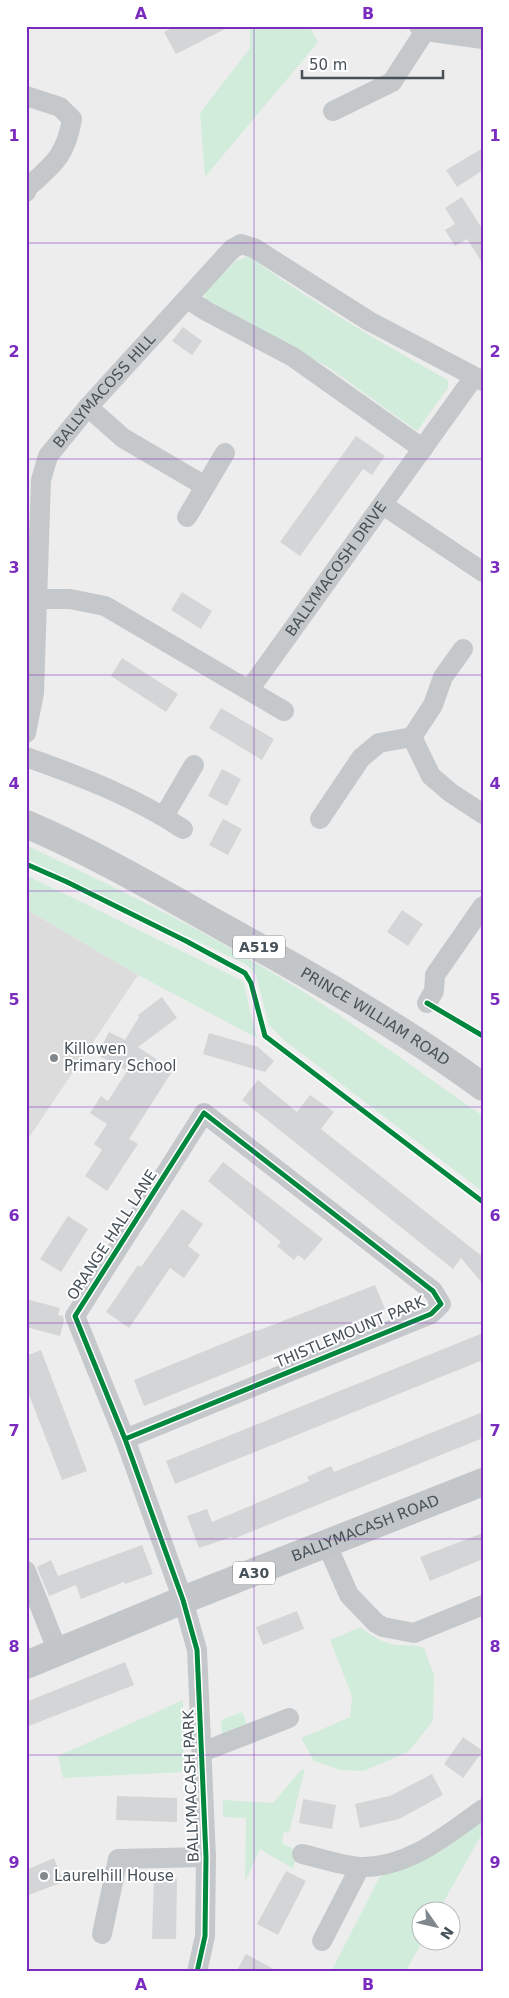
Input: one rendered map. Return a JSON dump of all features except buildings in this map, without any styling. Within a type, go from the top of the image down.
[{"type":"main road","name":"PRINCE WILLIAM ROAD","points":[[26,824],[76,845],[324,984],[433,1051],[483,1087]]},
{"type":"main road","name":"BALLYMACASH ROAD","points":[[26,1665],[183,1600],[327,1545],[483,1482]]},
{"type":"street","points":[[333,111],[392,82],[422,29],[483,39]]},
{"type":"street","points":[[26,96],[60,106],[72,119],[69,136],[58,160],[27,188]]},
{"type":"street","name":"BALLYMACOSS HILL","points":[[26,733],[34,693],[42,480],[48,456],[88,407],[232,249],[241,244],[254,248],[369,322],[478,379],[423,449]]},
{"type":"street","points":[[187,298],[208,312],[293,358],[423,449]]},
{"type":"street","points":[[88,407],[123,438],[205,486]]},
{"type":"street","name":"BALLYMACOSH DRIVE","points":[[249,690],[423,449]]},
{"type":"street","points":[[187,516],[225,453]]},
{"type":"street","points":[[383,505],[483,572]]},
{"type":"street","points":[[37,598],[70,600],[105,606],[284,710]]},
{"type":"street","points":[[320,819],[361,758],[379,743],[412,737],[433,705],[443,677],[463,648]]},
{"type":"street","points":[[412,737],[431,776],[451,793],[483,814]]},
{"type":"street","points":[[26,757],[81,776],[164,816],[183,828]]},
{"type":"street","points":[[164,816],[194,765]]},
{"type":"street","points":[[427,1003],[434,991],[435,975],[483,906]]},
{"type":"street","name":"THISTLEMOUNT PARK","points":[[125,1440],[431,1314],[441,1304],[433,1291],[204,1113]]},
{"type":"street","name":"ORANGE HALL LANE","points":[[183,1600],[125,1440],[75,1316],[204,1113]]},
{"type":"street","points":[[327,1545],[349,1595],[376,1623],[383,1627],[414,1633],[483,1605]]},
{"type":"street","points":[[26,1572],[58,1652]]},
{"type":"street","name":"BALLYMACASH PARK","points":[[183,1600],[197,1650],[206,1857],[205,1936],[197,1972]]},
{"type":"street","name":"BALLYMACASH PARK","points":[[202,1752],[289,1718]]},
{"type":"street","points":[[302,1854],[360,1867],[382,1866],[428,1849],[483,1808]]},
{"type":"street","name":"BALLYMACASH PARK","points":[[102,1934],[118,1859],[206,1857]]},
{"type":"street","points":[[322,1941],[360,1867]]},
{"type":"shaded area","name":"Killowen Primary School","points":[[26,909],[138,975],[26,1142]]},
{"type":"green space","points":[[250,26],[309,26],[318,42],[205,177],[200,113],[250,48]]},
{"type":"green space","points":[[249,256],[347,321],[448,380],[448,388],[417,431],[328,367],[205,299],[205,292],[236,261]]},
{"type":"green space","points":[[26,845],[178,919],[266,969],[349,1022],[483,1116],[483,1192],[285,1041],[269,1025],[256,975],[247,965],[26,859]]},
{"type":"green space","points":[[26,875],[243,981],[257,1038],[138,975],[26,909]]},
{"type":"green space","points":[[360,1627],[386,1642],[424,1648],[434,1675],[433,1721],[408,1752],[364,1771],[340,1770],[314,1761],[301,1738],[350,1717],[352,1696],[330,1640]]},
{"type":"green space","points":[[183,1700],[184,1772],[63,1778],[58,1756]]},
{"type":"green space","points":[[242,1712],[247,1724],[222,1734],[221,1720]]},
{"type":"green space","points":[[305,1768],[289,1833],[284,1832],[282,1843],[298,1851],[293,1869],[260,1849],[245,1882],[246,1818],[223,1817],[223,1800],[273,1803],[300,1771]]},
{"type":"green space","points":[[483,1816],[483,1832],[445,1900],[412,1900],[412,1950],[418,1950],[405,1972],[331,1972],[379,1878]]},
{"type":"cycle path","points":[[26,864],[67,882],[186,941],[245,973],[251,983],[265,1036],[483,1202]]},
{"type":"cycle path","points":[[427,1003],[483,1036]]},
{"type":"cycle path","points":[[125,1439],[431,1314],[441,1304],[433,1291],[204,1113],[75,1316],[125,1439],[183,1600],[197,1650],[206,1857],[205,1936],[197,1972]]},
{"type":"place","name":"Killowen Primary School","points":[[54,1058]]},
{"type":"place","name":"Laurelhill House","points":[[44,1876]]}]
